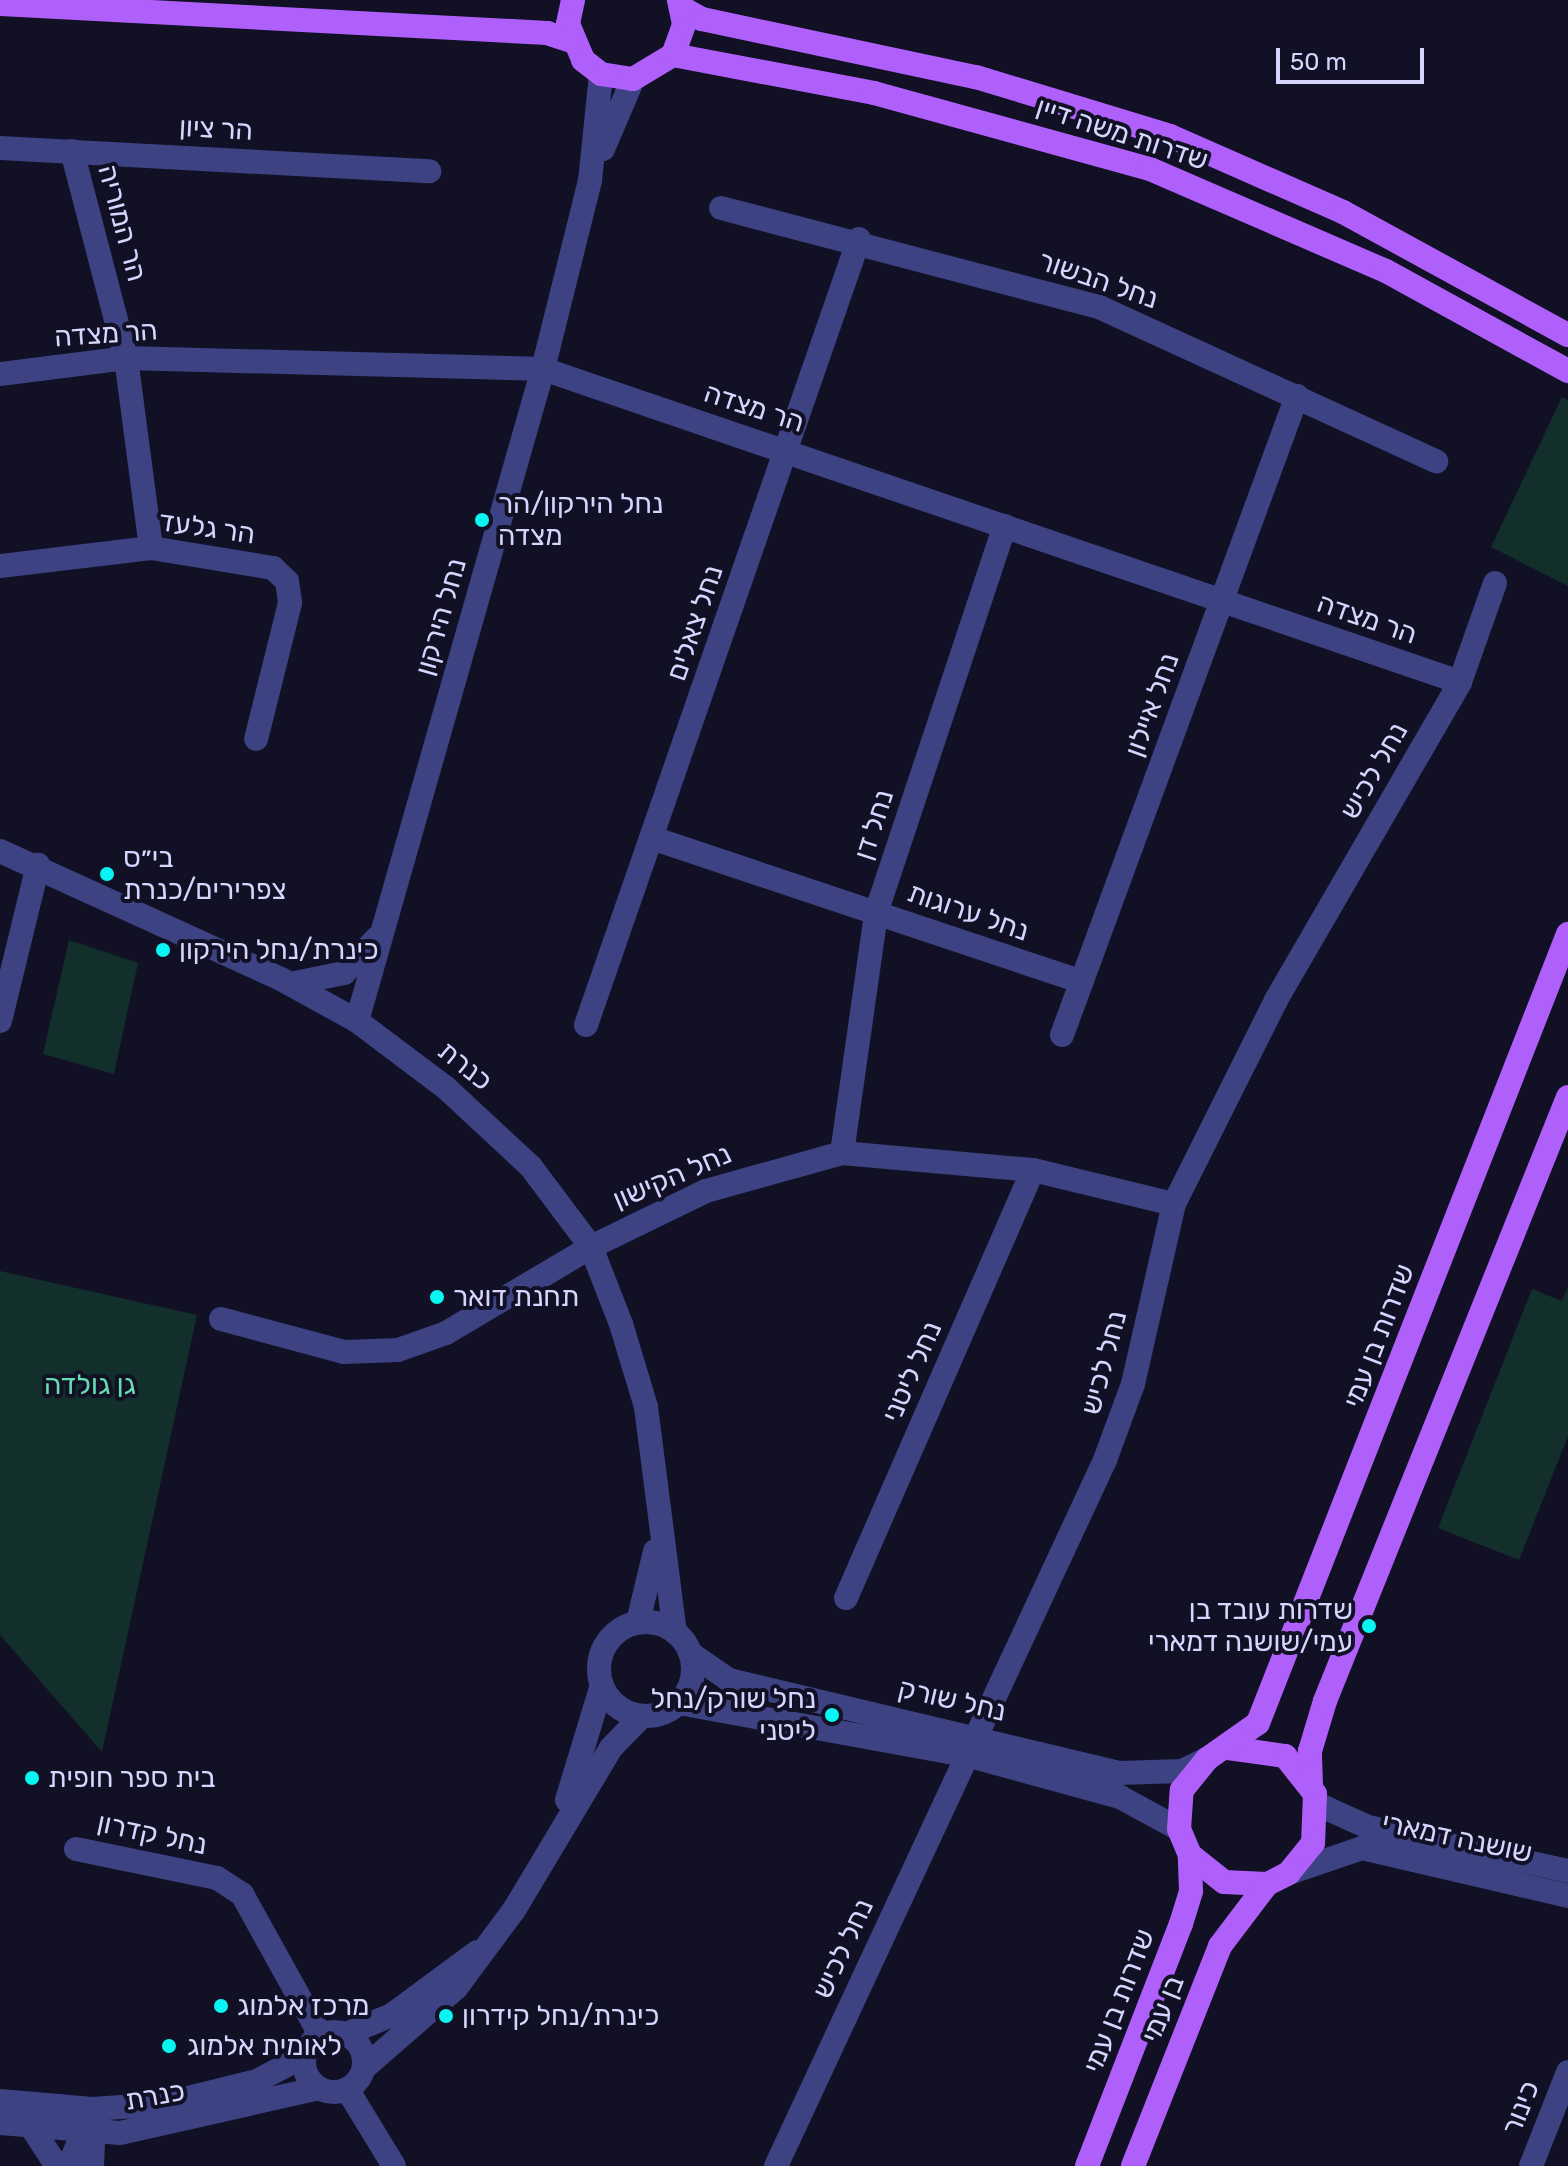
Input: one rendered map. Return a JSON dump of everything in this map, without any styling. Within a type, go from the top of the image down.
[{"type":"main road","points":[[572,41],[573,0]]},
{"type":"main road","points":[[0,4],[547,33],[572,41],[601,74],[633,79],[673,55],[680,4]]},
{"type":"main road","name":"שדרות משה דיין","points":[[680,4],[702,19],[976,77],[1170,136],[1343,212],[1568,335]]},
{"type":"main road","name":"שדרות משה דיין","points":[[673,55],[874,93],[1150,169],[1386,271],[1568,371]]},
{"type":"main road","name":"שדרות בן עמי","points":[[1087,2166],[1191,1891],[1190,1855],[1179,1829],[1182,1790],[1218,1753],[1253,1729],[1268,1699],[1568,934]]},
{"type":"main road","points":[[1278,1878],[1313,1843],[1314,1794],[1310,1751],[1325,1701],[1568,1097]]},
{"type":"main road","points":[[1218,1753],[1285,1756],[1314,1794]]},
{"type":"main road","name":"שדרות בן עמי","points":[[1190,1855],[1224,1882],[1278,1878]]},
{"type":"main road","name":"בן עמי","points":[[1133,2166],[1220,1946],[1278,1878]]},
{"type":"street","name":"נחל הירקון","points":[[357,1021],[543,369],[590,181],[601,74]]},
{"type":"street","name":"נחל הירקון","points":[[590,181],[633,79]]},
{"type":"street","name":"הר ציון","points":[[0,148],[429,171]]},
{"type":"street","name":"הר המוריה","points":[[72,151],[126,358],[151,548]]},
{"type":"street","name":"נחל הבשור","points":[[721,208],[859,239],[1099,307],[1436,461]]},
{"type":"street","name":"נחל צאלים","points":[[586,1025],[859,239]]},
{"type":"street","name":"הר מצדה","points":[[0,374],[126,358],[543,369],[1460,682]]},
{"type":"street","name":"נחל איילון","points":[[1062,1035],[1297,396]]},
{"type":"street","name":"נחל דן","points":[[842,1153],[876,913],[1005,526]]},
{"type":"street","name":"הר גלעד","points":[[0,566],[151,548],[273,568],[287,581],[290,603],[256,739]]},
{"type":"street","name":"נחל לכיש","points":[[776,2166],[974,1746],[1119,1425],[1174,1204],[1276,1000],[1460,682],[1495,583]]},
{"type":"street","name":"נחל ערוגות","points":[[652,838],[1082,982]]},
{"type":"street","name":"כנרת","points":[[0,851],[38,865],[290,984],[357,1021],[499,1134],[591,1247],[646,1407],[659,1529],[675,1632],[690,1653]]},
{"type":"street","points":[[0,1021],[38,865]]},
{"type":"street","points":[[290,984],[344,973],[383,929]]},
{"type":"street","name":"נחל הקישון","points":[[221,1319],[344,1352],[398,1350],[446,1333],[591,1247],[706,1191],[842,1153],[1033,1170],[1174,1204]]},
{"type":"street","name":"נחל ליטני","points":[[846,1598],[1033,1170]]},
{"type":"street","name":"כנרת","points":[[638,1622],[659,1529]]},
{"type":"street","points":[[550,1848],[599,1713],[606,1645],[638,1622],[675,1632]]},
{"type":"street","points":[[347,2089],[364,2068],[456,1988],[550,1848],[611,1748],[642,1716],[679,1703],[692,1679],[690,1653]]},
{"type":"street","name":"נחל שורק","points":[[690,1653],[729,1680],[974,1746],[1120,1797],[1179,1829]]},
{"type":"street","points":[[602,1685],[618,1706],[642,1716]]},
{"type":"street","name":"נחל שורק","points":[[679,1703],[974,1746],[1119,1773],[1182,1771],[1218,1753]]},
{"type":"street","name":"שושנה דמארי","points":[[1314,1794],[1368,1827],[1568,1871]]},
{"type":"street","name":"שושנה דמארי","points":[[1278,1878],[1362,1848],[1568,1896]]},
{"type":"street","name":"נחל קדרון","points":[[76,1849],[217,1878],[242,1894],[320,2035]]},
{"type":"street","points":[[347,2089],[319,2088],[306,2075],[304,2056],[320,2035],[346,2034],[392,2015],[485,1946]]},
{"type":"street","points":[[346,2034],[361,2048],[364,2068]]},
{"type":"street","name":"כנרת","points":[[0,2101],[93,2109],[212,2094],[304,2056]]},
{"type":"street","name":"כינור","points":[[1531,2166],[1568,2072]]},
{"type":"street","name":"כנרת","points":[[0,2123],[88,2135],[178,2124],[319,2088]]},
{"type":"street","points":[[347,2089],[394,2166]]},
{"type":"street","points":[[92,2166],[88,2135],[93,2109]]},
{"type":"street","points":[[32,2128],[57,2166]]},
{"type":"street","points":[[69,2166],[88,2135]]},
{"type":"green space","points":[[1562,397],[1568,400],[1568,586],[1491,547]]},
{"type":"green space","points":[[69,940],[138,963],[114,1074],[43,1054]]},
{"type":"green space","name":"גן גולדה","points":[[0,1271],[197,1315],[102,1752],[0,1635]]},
{"type":"green space","points":[[1568,1287],[1568,1436],[1519,1560],[1438,1528],[1532,1289],[1562,1301]]},
{"type":"place","name":"נחל הירקון/הר מצדה","points":[[482,520]]},
{"type":"place","name":"בי״ס צפרירים/כנרת","points":[[107,874]]},
{"type":"place","name":"כינרת/נחל הירקון","points":[[163,950]]},
{"type":"place","name":"תחנת דואר","points":[[437,1297]]},
{"type":"place","name":"שדרות עובד בן עמי/שושנה דמארי","points":[[1369,1626]]},
{"type":"place","name":"נחל שורק/נחל ליטני","points":[[832,1715]]},
{"type":"place","name":"בית ספר חופית","points":[[32,1778]]},
{"type":"place","name":"מרכז אלמוג","points":[[221,2006]]},
{"type":"place","name":"כינרת/נחל קידרון","points":[[446,2016]]},
{"type":"place","name":"לאומית אלמוג","points":[[169,2046]]}]
